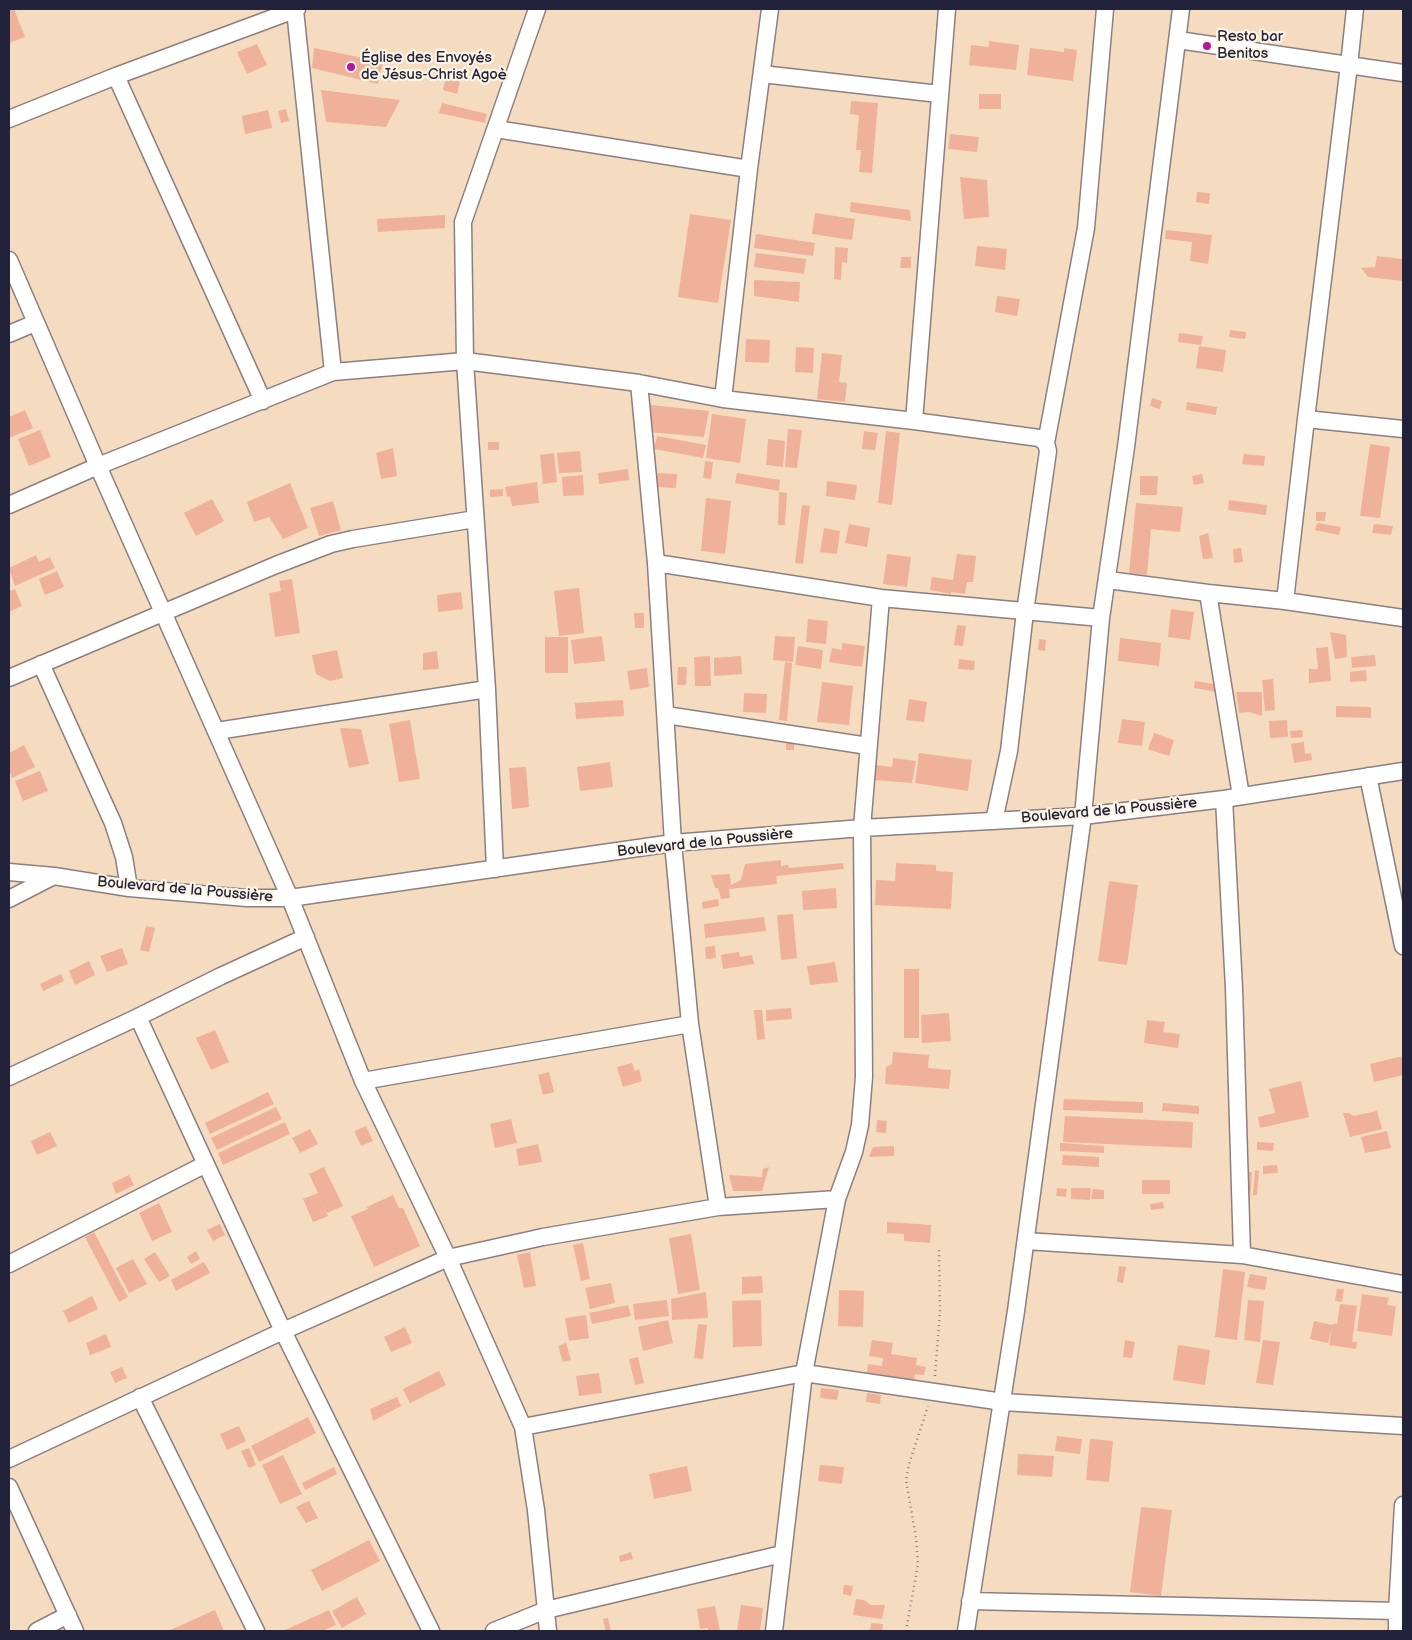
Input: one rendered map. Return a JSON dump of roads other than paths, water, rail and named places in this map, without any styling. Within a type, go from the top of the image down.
[{"type":"street","points":[[9,119],[116,76],[296,9],[334,372]]},
{"type":"street","points":[[495,868],[487,689],[465,361],[464,222],[537,9]]},
{"type":"street","points":[[724,399],[749,170],[770,9]]},
{"type":"street","points":[[914,421],[947,9]]},
{"type":"street","points":[[994,821],[1009,751],[1024,612],[1048,451],[1046,443],[1086,228],[1105,9]]},
{"type":"street","points":[[966,1631],[1003,1402],[1083,816],[1101,618],[1108,580],[1181,9]]},
{"type":"street","points":[[1285,601],[1350,65],[1355,9]]},
{"type":"street","points":[[1178,40],[1403,73]]},
{"type":"street","points":[[762,74],[939,94]]},
{"type":"street","points":[[116,76],[262,401]]},
{"type":"street","points":[[496,129],[749,170]]},
{"type":"street","points":[[9,260],[98,466],[290,898],[363,1081],[448,1258],[523,1427],[536,1510],[548,1631]]},
{"type":"street","points":[[9,334],[36,323]]},
{"type":"street","points":[[9,505],[98,466],[334,372],[465,361],[639,383],[724,399],[914,421],[1039,438],[1046,443]]},
{"type":"street","points":[[639,383],[656,563],[673,844],[690,1024],[718,1207]]},
{"type":"street","points":[[1306,419],[1403,429]]},
{"type":"street","points":[[9,678],[276,565],[331,544],[475,519]]},
{"type":"street","points":[[656,563],[881,598],[1101,618]]},
{"type":"street","points":[[1108,580],[1285,601],[1403,618]]},
{"type":"street","points":[[1208,593],[1241,796]]},
{"type":"street","points":[[774,1631],[804,1373],[837,1199],[854,1152],[860,1125],[864,1077],[862,828],[881,598]]},
{"type":"street","points":[[41,664],[114,823],[124,857],[129,888]]},
{"type":"street","points":[[217,731],[487,689]]},
{"type":"street","points":[[666,714],[868,746]]},
{"type":"street","name":"Boulevard de la Poussière","points":[[9,872],[54,876],[129,888],[247,898],[290,898],[673,844],[862,828],[1083,816],[1224,800],[1403,771]]},
{"type":"street","points":[[1368,776],[1403,946]]},
{"type":"street","points":[[1224,800],[1234,988],[1242,1255]]},
{"type":"street","points":[[9,898],[54,876]]},
{"type":"street","points":[[9,1077],[306,937]]},
{"type":"street","points":[[138,1017],[283,1331],[431,1631]]},
{"type":"street","points":[[363,1081],[690,1024]]},
{"type":"street","points":[[9,1264],[206,1164]]},
{"type":"street","points":[[9,1459],[283,1331],[448,1258],[543,1237],[718,1207],[837,1199]]},
{"type":"street","points":[[1026,1241],[1242,1255],[1403,1284]]},
{"type":"street","points":[[523,1427],[804,1373],[1003,1402],[1403,1426]]},
{"type":"street","points":[[140,1397],[256,1631]]},
{"type":"street","points":[[9,1487],[75,1631]]},
{"type":"street","points":[[1397,1631],[1403,1505]]},
{"type":"street","points":[[494,1631],[546,1610],[782,1554]]},
{"type":"street","points":[[970,1601],[1397,1611]]},
{"type":"street","points":[[38,1631],[68,1615]]},
{"type":"place","name":"Resto bar Benitos","points":[[1207,46]]},
{"type":"place","name":"Église des Envoyés de Jésus-Christ Agoè","points":[[351,67]]}]
